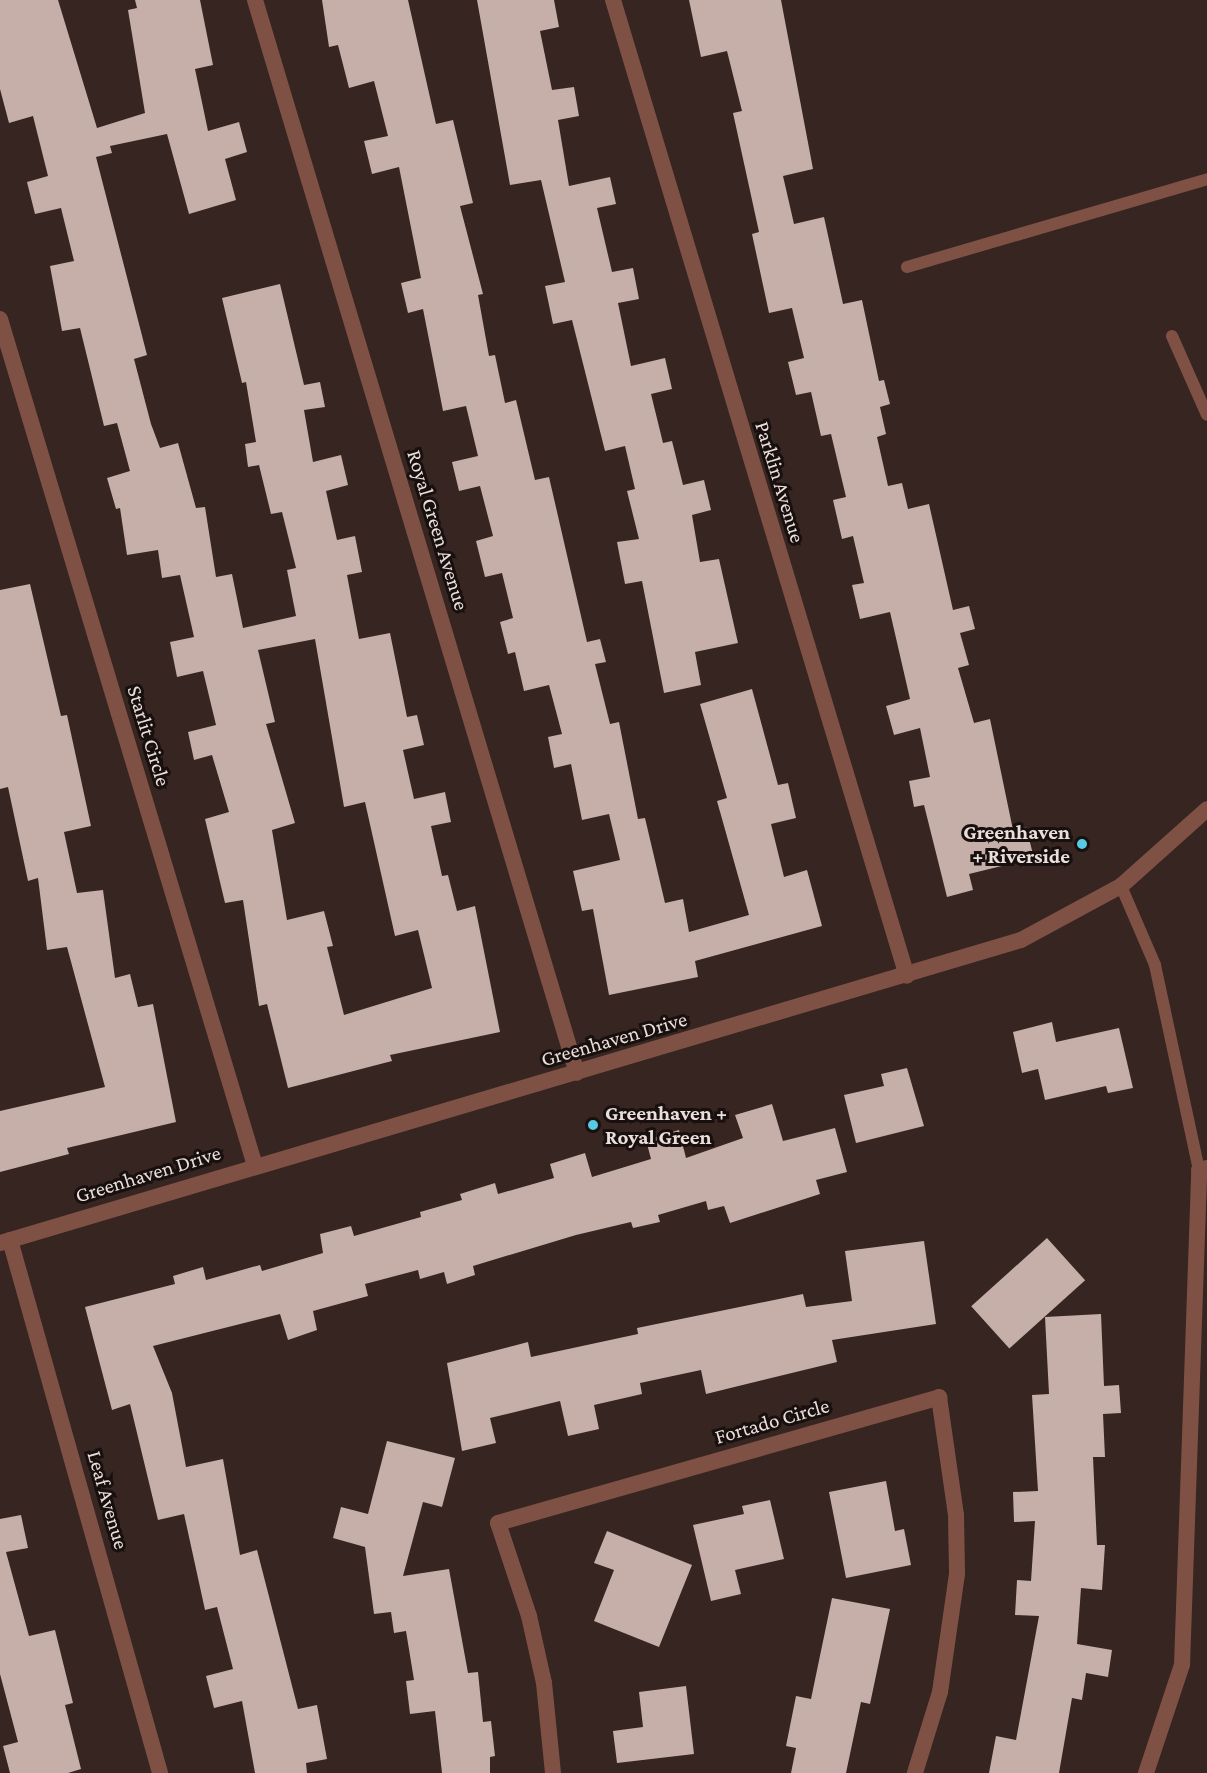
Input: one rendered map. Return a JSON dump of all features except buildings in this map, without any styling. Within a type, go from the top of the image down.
[{"type":"street","name":"Royal Green Avenue","points":[[255,0],[577,1073]]},
{"type":"street","name":"Parklin Avenue","points":[[613,0],[908,976]]},
{"type":"street","name":"Starlit Circle","points":[[0,319],[255,1166]]},
{"type":"street","name":"Greenhaven Drive","points":[[5,1241],[908,976],[1021,940],[1122,886],[1207,809]]},
{"type":"street","points":[[1146,1773],[1182,1665],[1203,1169]]},
{"type":"street","name":"Leaf Avenue","points":[[5,1241],[160,1773]]},
{"type":"street","name":"Fortado Circle","points":[[553,1773],[544,1683],[529,1616],[498,1523],[939,1397],[956,1515],[957,1574],[940,1692],[915,1773]]},
{"type":"lane","points":[[907,267],[1207,179]]},
{"type":"lane","points":[[1172,336],[1207,415]]},
{"type":"lane","points":[[1122,886],[1155,965],[1203,1169]]},
{"type":"place","name":"Greenhaven + Riverside","points":[[1082,844]]},
{"type":"place","name":"Greenhaven + Royal Green","points":[[593,1125]]}]
